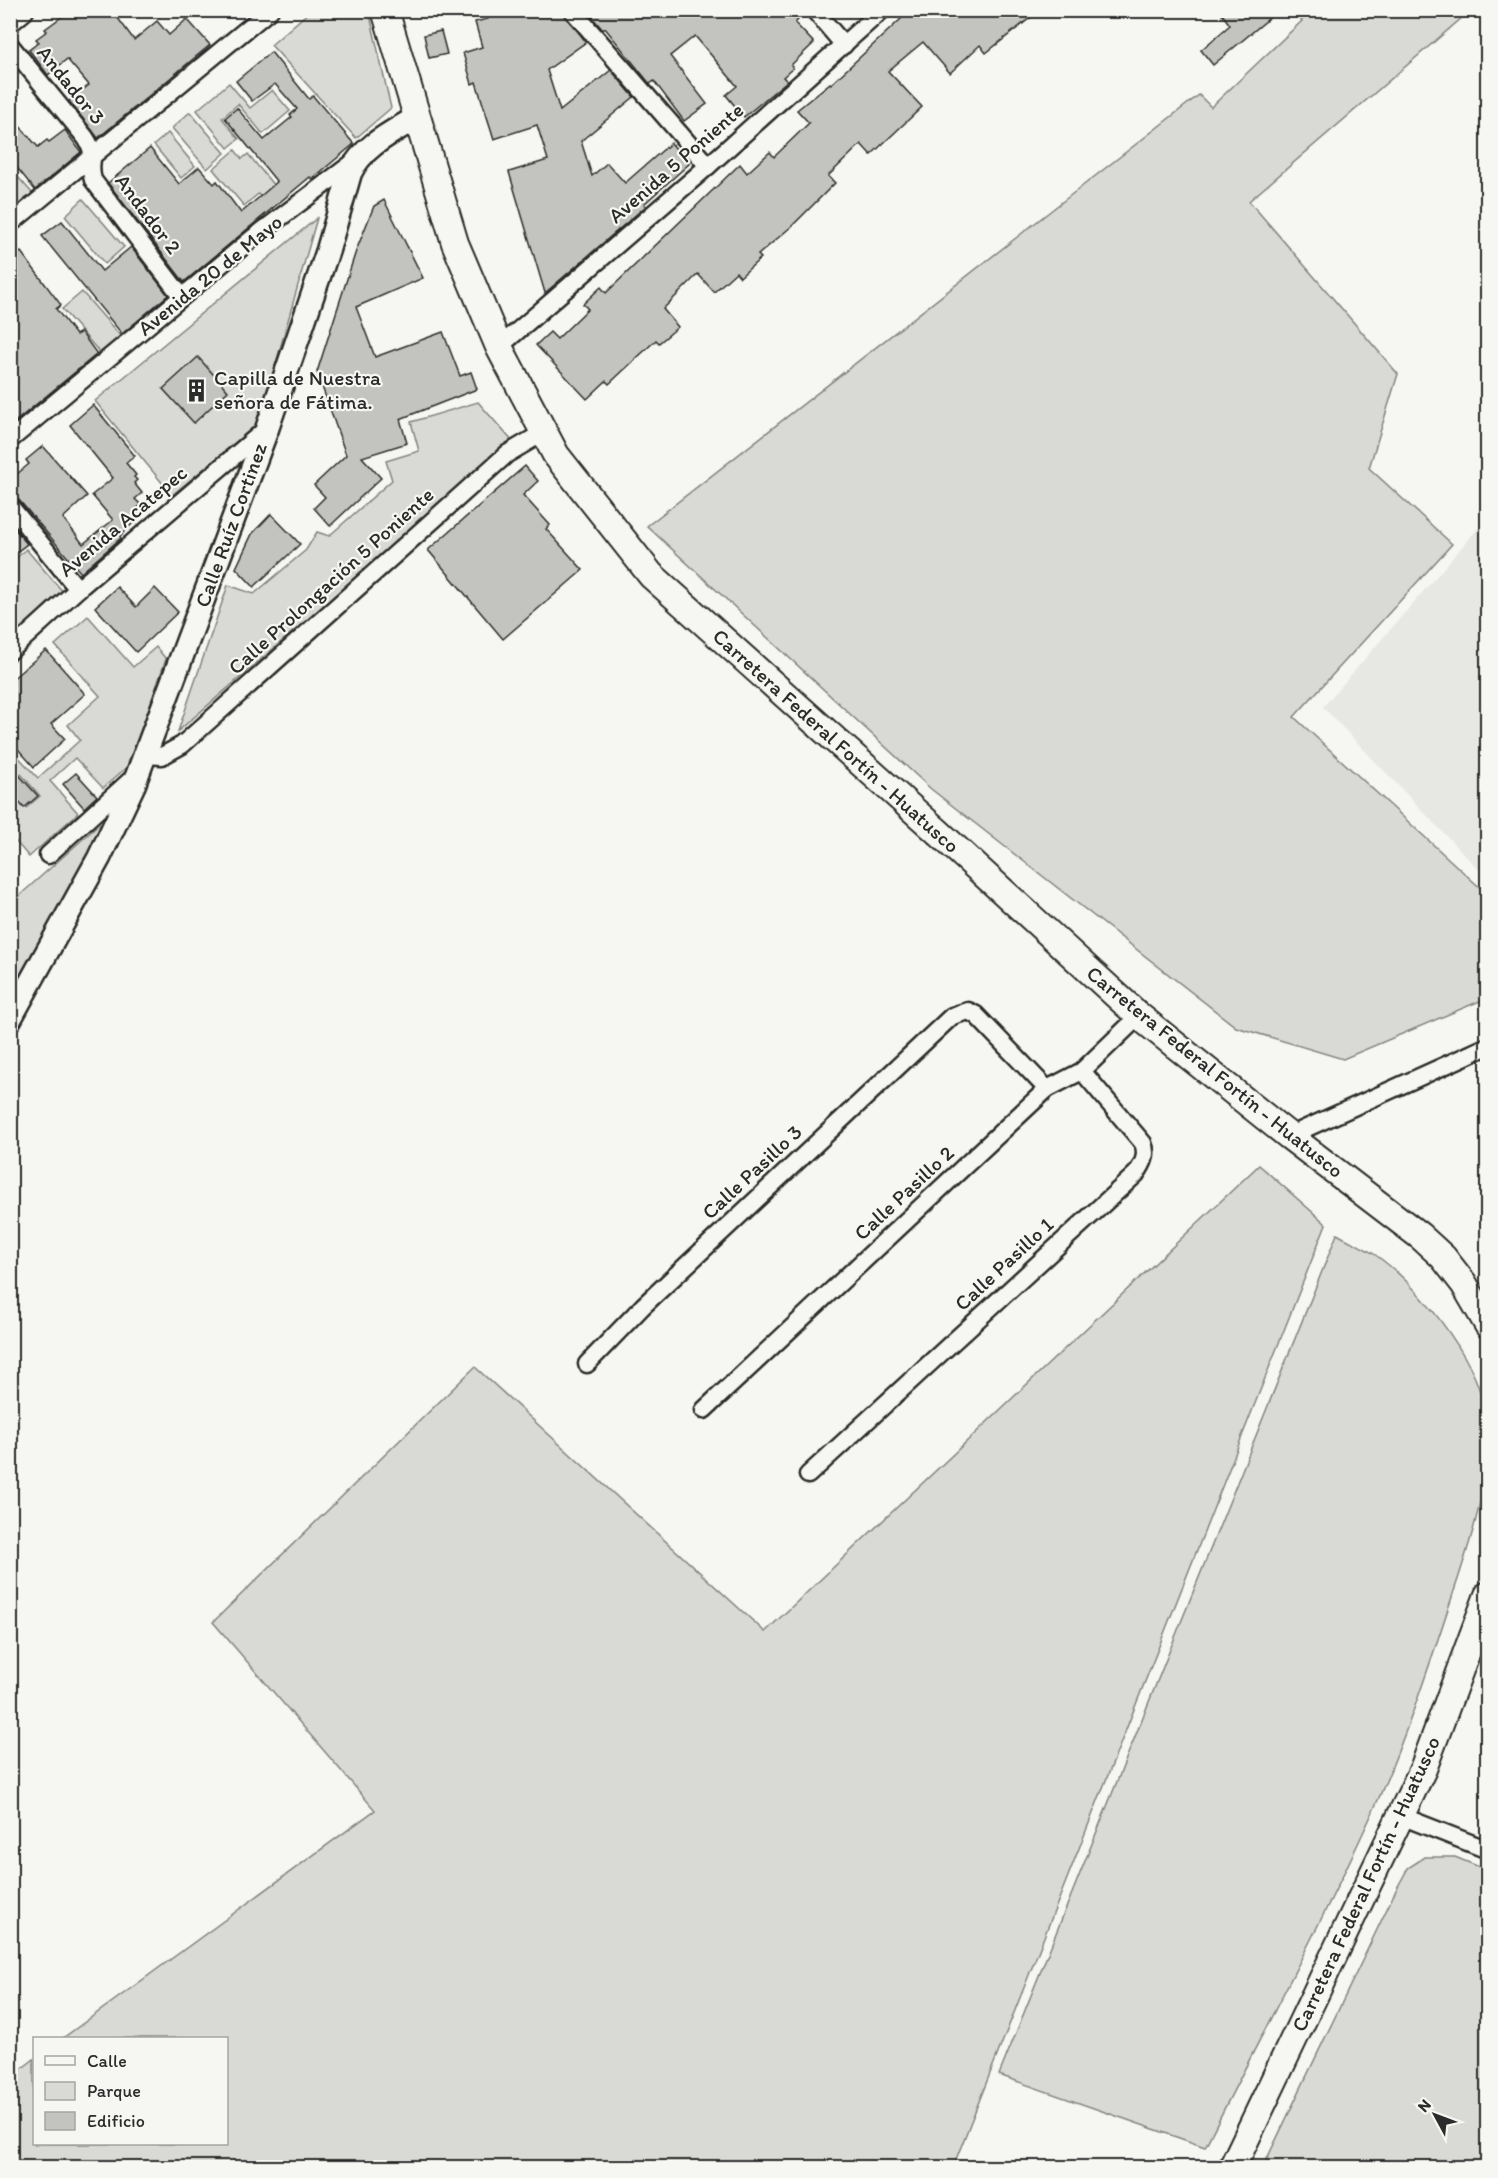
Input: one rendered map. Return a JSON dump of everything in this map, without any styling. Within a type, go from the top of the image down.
[{"type":"main road","name":"Carretera Federal Fortín - Huatusco","points":[[385,10],[455,243],[499,347],[556,455],[651,575],[938,831],[1139,1016],[1289,1136],[1420,1236],[1443,1257],[1464,1284],[1488,1325]]},
{"type":"main road","name":"Carretera Federal Fortín - Huatusco","points":[[1232,2168],[1423,1769],[1488,1595]]},
{"type":"street","points":[[10,20],[22,10]]},
{"type":"street","points":[[10,224],[270,10]]},
{"type":"street","points":[[572,10],[708,166]]},
{"type":"street","points":[[814,10],[844,45]]},
{"type":"street","name":"Avenida 5 Poniente","points":[[499,347],[708,166],[882,10]]},
{"type":"street","name":"Andador 3","points":[[10,45],[85,137],[94,154]]},
{"type":"street","name":"Avenida 20 de Mayo","points":[[10,440],[253,238],[355,162],[378,141],[416,118]]},
{"type":"street","name":"Andador 2","points":[[94,154],[91,174],[93,180],[182,297]]},
{"type":"street","name":"Calle Ruíz Cortinez","points":[[10,1019],[99,858],[140,771],[267,429],[355,162]]},
{"type":"street","name":"Avenida Acatepec","points":[[10,651],[78,589],[267,429]]},
{"type":"street","name":"Calle Prolongación 5 Poniente","points":[[140,771],[182,745],[507,454],[544,432]]},
{"type":"street","points":[[10,506],[78,589]]},
{"type":"street","points":[[48,855],[140,771]]},
{"type":"street","name":"Calle Pasillo 3","points":[[586,1364],[643,1306],[952,1016],[968,1011],[976,1015],[1047,1089]]},
{"type":"street","name":"Calle Pasillo 2","points":[[704,1410],[1047,1089],[1082,1071],[1139,1016]]},
{"type":"street","points":[[1289,1136],[1488,1046]]},
{"type":"street","name":"Calle Pasillo 1","points":[[808,1475],[1136,1173],[1144,1163],[1146,1149],[1143,1143],[1082,1071]]},
{"type":"street","points":[[1401,1816],[1488,1850]]},
{"type":"shaded area","points":[[1487,518],[1488,865],[1484,875],[1323,707]]},
{"type":"green space","points":[[310,11],[369,11],[391,108],[356,138],[271,45]]},
{"type":"green space","points":[[1294,11],[1470,11],[1249,201],[1398,374],[1369,468],[1452,544],[1294,717],[1487,894],[1487,998],[1343,1059],[1236,1027],[931,789],[647,526],[1199,95],[1211,107],[1302,21]]},
{"type":"green space","points":[[229,83],[250,108],[272,90],[290,111],[263,134],[238,104],[222,118],[239,139],[228,148],[197,110]]},
{"type":"green space","points":[[190,112],[225,153],[207,169],[172,128]]},
{"type":"green space","points":[[168,133],[195,166],[181,178],[154,145]]},
{"type":"green space","points":[[235,150],[242,159],[248,154],[284,198],[264,201],[258,194],[244,206],[213,169]]},
{"type":"green space","points":[[10,168],[33,194],[11,213],[10,213]]},
{"type":"green space","points":[[83,199],[124,247],[105,264],[65,216]]},
{"type":"green space","points":[[317,218],[259,423],[172,495],[95,401]]},
{"type":"green space","points":[[82,292],[122,338],[102,355],[62,309]]},
{"type":"green space","points":[[478,402],[513,442],[178,731],[228,585],[254,594],[306,550],[317,532],[329,536],[392,480],[386,461],[419,451],[411,422]]},
{"type":"green space","points":[[26,549],[64,593],[11,639],[11,563]]},
{"type":"green space","points":[[88,616],[133,667],[156,647],[166,659],[129,765],[103,788],[75,758],[50,781],[78,813],[29,857],[11,836],[11,791],[26,808],[40,796],[21,774],[11,783],[10,748],[38,778],[80,740],[68,725],[100,696],[55,645]]},
{"type":"green space","points":[[111,814],[11,996],[11,903]]},
{"type":"green space","points":[[1259,1165],[1326,1224],[953,2167],[11,2167],[11,2077],[33,2060],[33,2145],[228,2145],[228,2037],[64,2037],[375,1810],[213,1622],[475,1367],[765,1632]]},
{"type":"green space","points":[[1337,1234],[1369,1251],[1408,1283],[1441,1322],[1469,1366],[1484,1407],[1487,1432],[1483,1484],[1472,1535],[1456,1585],[1392,1766],[1330,1901],[1205,2147],[999,2075]]},
{"type":"green space","points":[[1425,1857],[1455,1857],[1487,1870],[1487,2167],[1263,2167],[1396,1890],[1408,1868]]},
{"type":"building","points":[[71,10],[112,10],[134,40],[157,21],[169,35],[187,19],[210,45],[98,138],[69,101],[89,85],[67,59],[48,75],[29,50],[39,42],[36,39],[47,31],[45,29]]},
{"type":"building","points":[[486,10],[562,10],[586,42],[547,70],[560,111],[611,70],[634,97],[581,141],[592,176],[607,163],[625,183],[671,143],[689,164],[644,204],[646,206],[545,293],[509,172],[548,160],[537,125],[494,139],[476,82],[472,84],[463,53],[482,47],[475,22],[488,19]]},
{"type":"building","points":[[586,10],[789,10],[798,20],[795,23],[814,43],[791,65],[793,68],[783,77],[787,81],[744,117],[726,95],[737,86],[695,36],[670,56],[707,104],[684,121],[654,81],[650,84],[605,28],[603,30]]},
{"type":"building","points":[[894,10],[1040,10],[986,53],[980,45],[950,73],[923,42],[888,71],[922,107],[871,155],[861,144],[828,176],[835,183],[792,226],[758,255],[761,258],[740,277],[736,272],[714,292],[698,274],[663,309],[678,327],[659,343],[656,340],[609,384],[606,381],[587,399],[536,345],[550,332],[557,339],[588,309],[583,304],[601,287],[606,293],[740,164],[747,173],[770,152],[774,157],[809,123],[797,110],[831,84],[901,19]]},
{"type":"building","points":[[1219,10],[1279,10],[1213,65],[1201,50],[1230,25]]},
{"type":"building","points":[[441,31],[447,54],[429,58],[424,35]]},
{"type":"building","points":[[271,52],[309,99],[313,96],[354,144],[312,179],[310,177],[184,282],[108,183],[150,148],[179,184],[199,167],[214,184],[217,181],[241,213],[277,182],[225,118],[237,108],[264,140],[292,117],[290,115],[297,109],[275,84],[252,101],[236,81]]},
{"type":"building","points":[[10,115],[38,147],[65,130],[81,152],[35,190],[10,159]]},
{"type":"building","points":[[384,200],[423,278],[356,307],[375,357],[443,332],[460,376],[471,372],[477,389],[400,419],[407,443],[362,457],[381,478],[330,526],[314,508],[325,497],[314,485],[346,455],[317,372],[356,251],[374,206]]},
{"type":"building","points":[[62,221],[102,271],[131,247],[168,295],[122,334],[42,236]]},
{"type":"building","points":[[21,252],[61,305],[56,309],[76,335],[81,332],[97,354],[10,426],[10,260]]},
{"type":"building","name":"Capilla de Nuestra señora de Fátima.","points":[[198,357],[228,391],[194,423],[163,389]]},
{"type":"building","points":[[93,405],[135,456],[126,463],[136,475],[134,477],[137,480],[134,483],[142,493],[135,499],[141,505],[136,509],[141,515],[120,536],[121,538],[81,573],[18,499],[10,496],[10,480],[29,464],[26,460],[43,446],[87,496],[63,518],[83,544],[113,520],[92,495],[113,478],[70,425]]},
{"type":"building","points":[[525,466],[538,481],[523,495],[550,525],[546,529],[583,570],[503,639],[428,550]]},
{"type":"building","points":[[271,514],[300,544],[254,587],[236,568],[252,534]]},
{"type":"building","points":[[10,523],[27,544],[10,557]]},
{"type":"building","points":[[117,587],[136,607],[155,588],[178,612],[136,652],[95,607]]},
{"type":"building","points":[[46,650],[85,694],[51,724],[65,739],[34,767],[10,740],[10,681]]},
{"type":"building","points":[[76,773],[97,796],[84,808],[63,784]]},
{"type":"building","points":[[20,776],[38,796],[24,808],[10,792],[10,784]]},
{"type":"place","name":"Capilla de Nuestra señora de Fátima.","points":[[196,390]]}]
